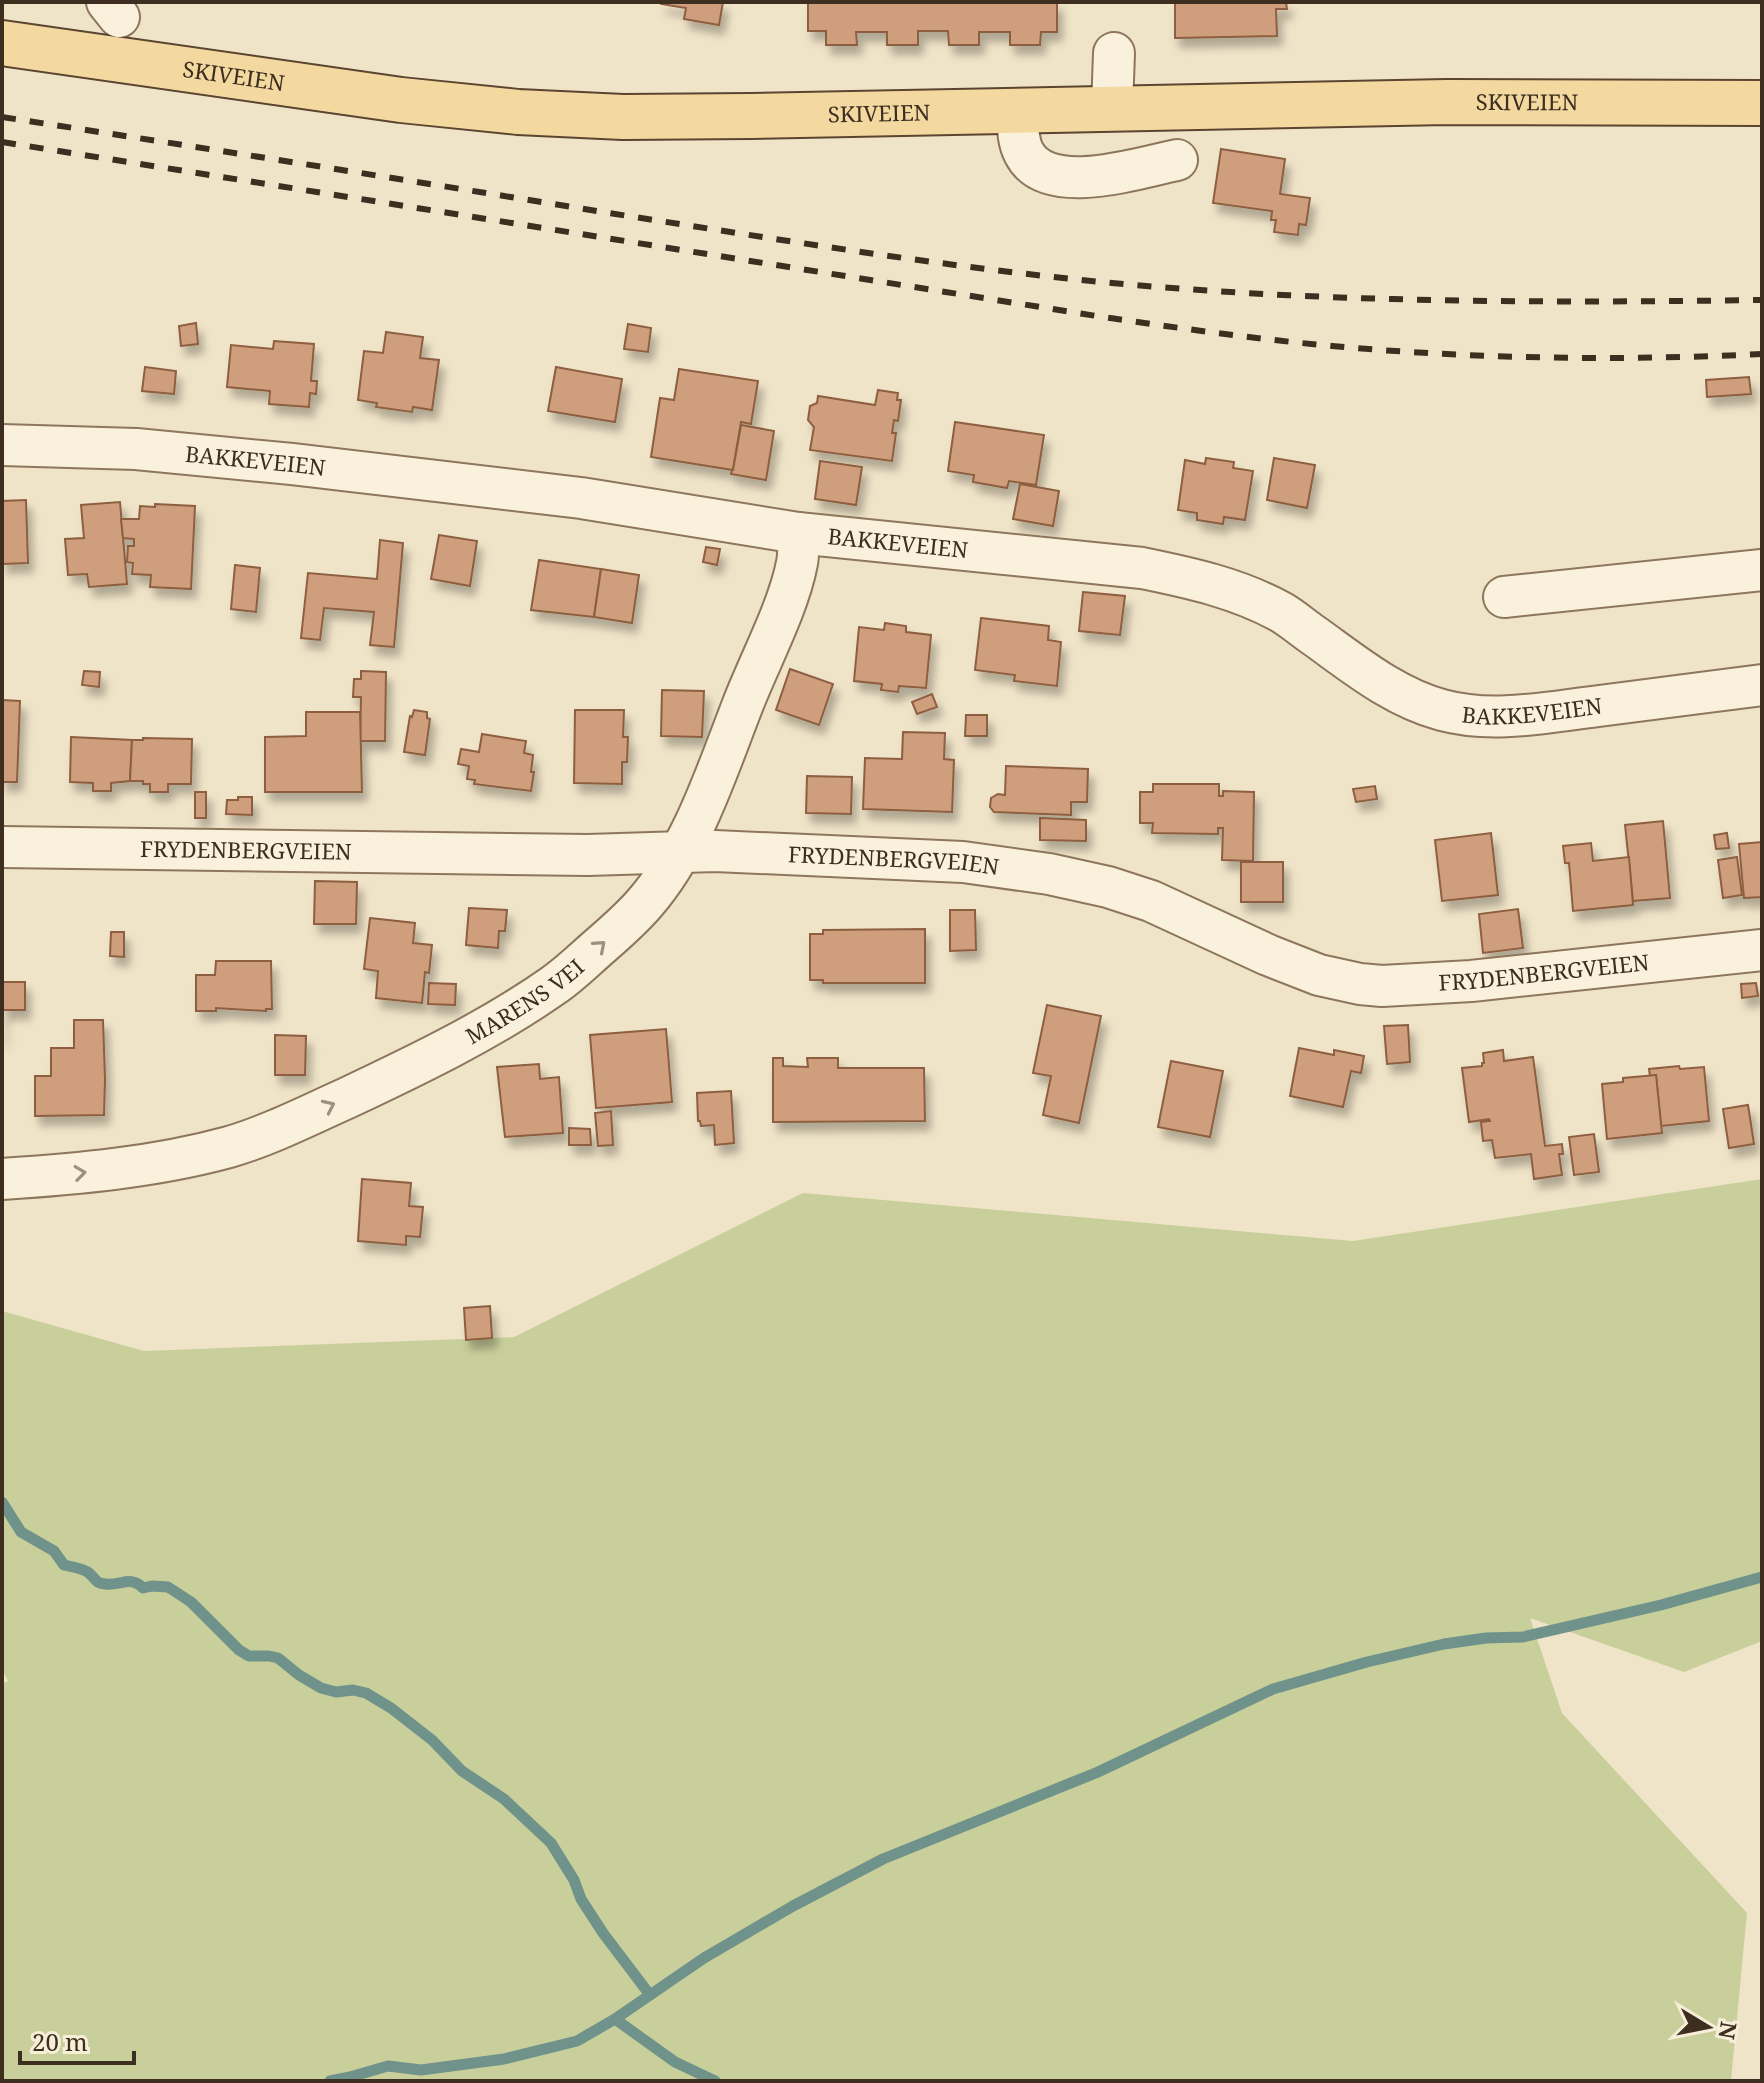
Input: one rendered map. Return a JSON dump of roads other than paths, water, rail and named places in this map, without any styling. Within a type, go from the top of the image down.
[{"type":"main road","name":"SKIVEIEN","points":[[2,43],[386,98],[518,112],[637,117],[1447,102],[1762,103]]},
{"type":"street","points":[[1112,108],[1114,53]]},
{"type":"street","points":[[1017,110],[1019,139],[1024,154],[1032,164],[1057,176],[1076,178],[1177,160]]},
{"type":"street","name":"BAKKEVEIEN","points":[[2,445],[136,449],[292,464],[581,498],[798,533],[1142,568],[1240,592],[1283,613],[1387,685],[1420,702],[1459,714],[1482,717],[1531,714],[1762,685]]},
{"type":"street","name":"MARENS VEI","points":[[2,1179],[127,1167],[233,1146],[391,1077],[488,1026],[555,984],[645,904],[680,852],[701,810],[785,604],[797,562],[798,533]]},
{"type":"street","points":[[1504,597],[1762,570]]},
{"type":"street","name":"FRYDENBERGVEIEN","points":[[2,847],[588,855],[715,851],[963,862],[1049,874],[1108,887],[1151,901],[1319,975],[1371,985],[1449,983],[1762,950]]},
{"type":"waterway","points":[[2,1502],[21,1532],[54,1551],[64,1565],[87,1571],[97,1582],[134,1582],[143,1588],[168,1587],[191,1602],[239,1650],[249,1656],[278,1658],[321,1688],[366,1693],[391,1708],[432,1740],[462,1771],[504,1799],[551,1843],[603,1933],[650,1995]]},
{"type":"waterway","points":[[330,2081],[388,2066],[421,2070],[504,2059],[577,2041],[704,1958],[793,1906],[883,1859],[1098,1772],[1273,1689],[1444,1644],[1523,1637],[1661,1605],[1762,1577]]},
{"type":"waterway","points":[[615,2019],[675,2062],[715,2081]]},
{"type":"railway","points":[[2,117],[923,261],[1112,283],[1355,298],[1762,300]]},
{"type":"railway","points":[[2,142],[1246,337],[1493,356],[1655,358],[1762,354]]}]
